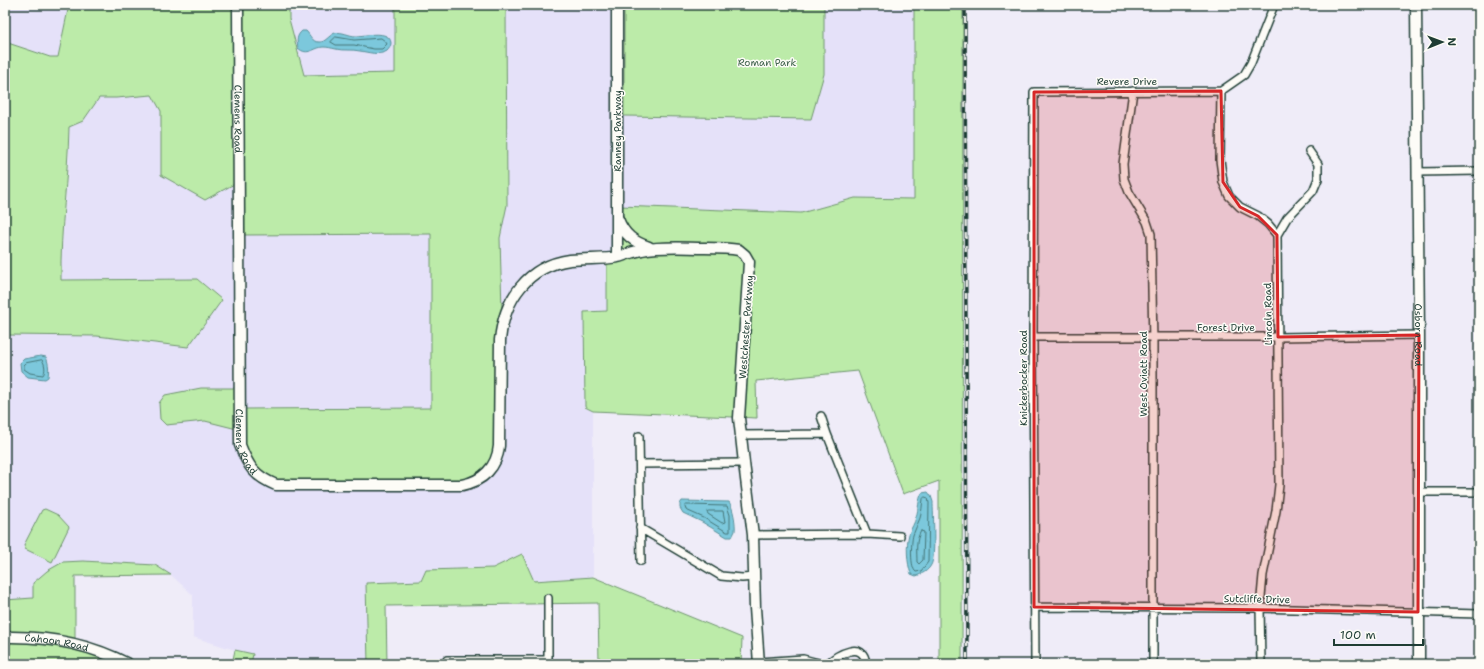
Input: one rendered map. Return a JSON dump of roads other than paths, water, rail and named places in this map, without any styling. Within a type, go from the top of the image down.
[{"type":"street","name":"Clemens Road","points":[[238,5],[240,445],[248,465],[261,478],[276,485],[462,485],[478,480],[492,467],[498,456],[500,446],[500,340],[505,311]]},
{"type":"street","name":"Ranney Parkway","points":[[616,5],[617,257]]},
{"type":"street","points":[[1274,5],[1244,75],[1221,91],[1220,160],[1223,182],[1229,196],[1240,207],[1258,216],[1268,224],[1277,235],[1287,218],[1313,191],[1318,179],[1318,164],[1309,151]]},
{"type":"street","name":"Osborn Road","points":[[1416,5],[1419,336],[1419,664]]},
{"type":"street","name":"West Oviatt Road","points":[[1133,91],[1123,164],[1124,179],[1128,192],[1147,222],[1151,234],[1153,337],[1153,664]]},
{"type":"street","name":"Revere Drive","points":[[1034,92],[1221,91]]},
{"type":"street","name":"Knickerbocker Road","points":[[1034,92],[1033,337],[1035,664]]},
{"type":"street","points":[[1418,172],[1479,171]]},
{"type":"street","points":[[617,215],[620,225],[631,239],[651,248]]},
{"type":"street","name":"Lincoln Road","points":[[1261,664],[1260,608],[1263,575],[1276,511],[1278,485],[1277,235]]},
{"type":"street","name":"Westchester Parkway","points":[[505,311],[513,296],[523,284],[543,269],[556,263],[569,260],[617,257],[651,248],[734,249],[742,252],[748,258],[749,267],[740,435],[753,535],[755,608],[759,663]]},
{"type":"street","name":"Forest Drive","points":[[1033,337],[1419,336]]},
{"type":"street","points":[[821,416],[867,534]]},
{"type":"street","points":[[740,435],[827,434]]},
{"type":"street","points":[[639,436],[640,561]]},
{"type":"street","points":[[640,464],[744,463]]},
{"type":"street","points":[[1419,492],[1479,492]]},
{"type":"street","points":[[640,528],[721,576],[742,578],[754,577]]},
{"type":"street","points":[[753,535],[867,534],[900,536]]},
{"type":"street","points":[[447,664],[447,660],[548,662],[548,598]]},
{"type":"street","name":"Sutcliffe Drive","points":[[1034,607],[1260,608],[1418,612],[1430,614],[1479,614]]},
{"type":"street","name":"Cahoon Road","points":[[5,637],[20,636],[61,641],[89,647],[116,657],[128,664]]},
{"type":"street","points":[[827,664],[847,651],[854,651],[859,652],[863,656],[866,664]]},
{"type":"street","points":[[759,663],[784,659],[803,659],[822,664]]},
{"type":"water","points":[[302,31],[306,31],[313,40],[317,42],[323,41],[335,33],[340,33],[356,36],[376,34],[382,35],[390,39],[391,44],[387,51],[381,53],[339,50],[328,47],[320,47],[305,52],[298,48],[297,41]]},
{"type":"water","points":[[41,356],[46,357],[47,360],[48,377],[45,379],[28,377],[21,371],[20,363],[24,359]]},
{"type":"water","points":[[928,492],[933,502],[933,560],[927,571],[916,576],[911,574],[909,565],[907,549],[908,538],[918,510],[922,493]]},
{"type":"water","points":[[682,501],[729,502],[733,512],[735,524],[735,531],[732,537],[727,537],[683,513],[680,508]]},
{"type":"railway","points":[[965,5],[967,664]]},
{"type":"park label","name":"Roman Park","points":[[767,62]]}]
